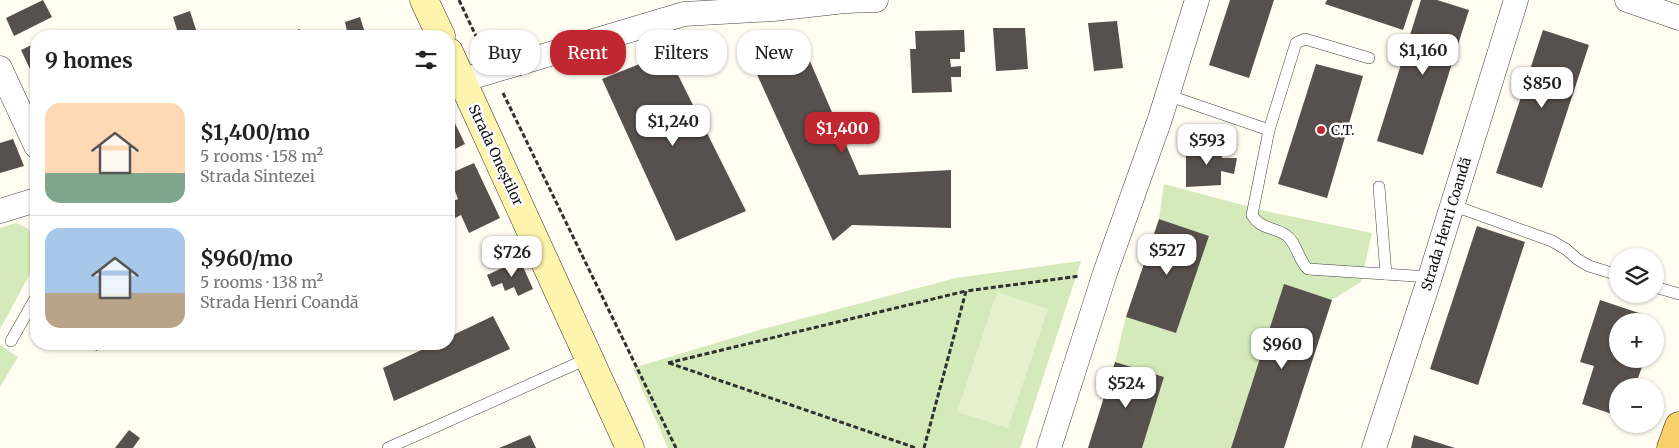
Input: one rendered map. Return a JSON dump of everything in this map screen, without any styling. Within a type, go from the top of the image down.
[{"type":"main road","points":[[1671,448],[1679,426]]},
{"type":"street","points":[[424,0],[438,30]]},
{"type":"street","points":[[540,58],[684,14],[876,0]]},
{"type":"street","points":[[1049,448],[1105,273],[1167,95],[1197,0]]},
{"type":"street","name":"Strada Henri Coandă","points":[[1374,448],[1516,0]]},
{"type":"street","points":[[1635,1],[1679,18]]},
{"type":"street","points":[[0,68],[30,133]]},
{"type":"street","points":[[455,82],[482,75]]},
{"type":"street","name":"Strada Oneștilor","points":[[455,82],[589,358],[630,448]]},
{"type":"street","points":[[0,211],[30,202]]},
{"type":"lane","points":[[1369,58],[1305,39],[1296,43],[1269,130],[1252,215],[1256,223],[1286,235],[1292,241],[1302,264],[1308,269],[1430,276]]},
{"type":"lane","points":[[1167,95],[1269,130]]},
{"type":"lane","points":[[1380,187],[1386,274]]},
{"type":"lane","points":[[1452,206],[1552,241],[1589,266],[1609,272]]},
{"type":"lane","points":[[1664,290],[1679,294]]},
{"type":"lane","points":[[11,341],[30,308]]},
{"type":"lane","points":[[388,448],[589,358]]},
{"type":"path","points":[[459,0],[473,30]]},
{"type":"path","points":[[494,75],[676,448]]},
{"type":"path","points":[[916,448],[668,363],[966,291],[1105,273]]},
{"type":"path","points":[[924,448],[966,291]]},
{"type":"green space","points":[[1164,184],[1265,211],[1372,233],[1361,282],[1332,300],[1284,285],[1231,448],[1142,448],[1164,377],[1115,362],[1126,317],[1176,333],[1209,236],[1159,219]]},
{"type":"green space","points":[[16,223],[30,231],[30,274],[0,329],[0,228]]},
{"type":"green space","points":[[1081,261],[1020,448],[668,448],[633,368],[759,330],[956,278]]},
{"type":"green space","points":[[997,292],[1048,309],[1008,428],[957,412]]},
{"type":"green space","points":[[0,345],[18,357],[0,387]]},
{"type":"building","points":[[43,0],[52,17],[14,36],[6,18]]},
{"type":"building","points":[[1230,0],[1274,0],[1249,78],[1209,65]]},
{"type":"building","points":[[1327,0],[1413,0],[1403,30],[1325,4]]},
{"type":"building","points":[[1421,0],[1437,0],[1469,10],[1423,155],[1377,141]]},
{"type":"building","points":[[190,11],[196,30],[177,30],[173,17]]},
{"type":"building","points":[[360,17],[364,30],[347,30],[345,22]]},
{"type":"building","points":[[1117,21],[1123,68],[1094,71],[1088,23]]},
{"type":"building","points":[[993,28],[1025,28],[1028,69],[996,71]]},
{"type":"building","points":[[964,30],[965,52],[960,52],[960,59],[950,59],[951,67],[961,66],[961,77],[951,77],[952,92],[912,93],[910,49],[916,49],[915,31]]},
{"type":"building","points":[[1543,30],[1589,45],[1542,188],[1496,173]]},
{"type":"building","points":[[30,46],[30,69],[21,50]]},
{"type":"building","points":[[811,64],[859,175],[951,170],[951,228],[852,225],[833,241],[757,75],[811,75]]},
{"type":"building","name":"C.T.","points":[[1316,64],[1363,76],[1327,198],[1278,184]]},
{"type":"building","points":[[636,65],[636,75],[678,75],[746,211],[676,241],[602,79],[612,75],[626,75],[626,69]]},
{"type":"building","points":[[455,123],[465,144],[455,149]]},
{"type":"building","points":[[13,139],[24,166],[0,173],[0,143]]},
{"type":"building","points":[[1220,142],[1222,158],[1237,158],[1234,174],[1221,171],[1221,185],[1186,187],[1186,150]]},
{"type":"building","points":[[474,163],[500,218],[469,233],[461,215],[455,218],[455,200],[458,199],[455,191],[455,171]]},
{"type":"building","points":[[1159,219],[1209,236],[1176,333],[1126,317]]},
{"type":"building","points":[[1477,226],[1525,242],[1478,385],[1430,369]]},
{"type":"building","points":[[520,260],[533,289],[518,296],[514,287],[505,291],[502,283],[492,287],[487,275]]},
{"type":"building","points":[[1284,284],[1332,300],[1284,448],[1231,448]]},
{"type":"building","points":[[1600,300],[1639,313],[1609,313],[1609,368],[1642,368],[1638,378],[1609,378],[1609,413],[1582,404],[1594,366],[1580,362]]},
{"type":"building","points":[[493,316],[510,349],[394,401],[383,368],[421,350],[455,350],[455,334]]},
{"type":"building","points":[[1115,362],[1164,377],[1142,448],[1088,448]]},
{"type":"building","points":[[129,430],[140,438],[133,448],[115,448]]},
{"type":"building","points":[[530,435],[536,448],[499,448]]},
{"type":"building","points":[[1414,435],[1455,448],[1411,448]]},
{"type":"place","name":"C.T.","points":[[1321,130]]}]
